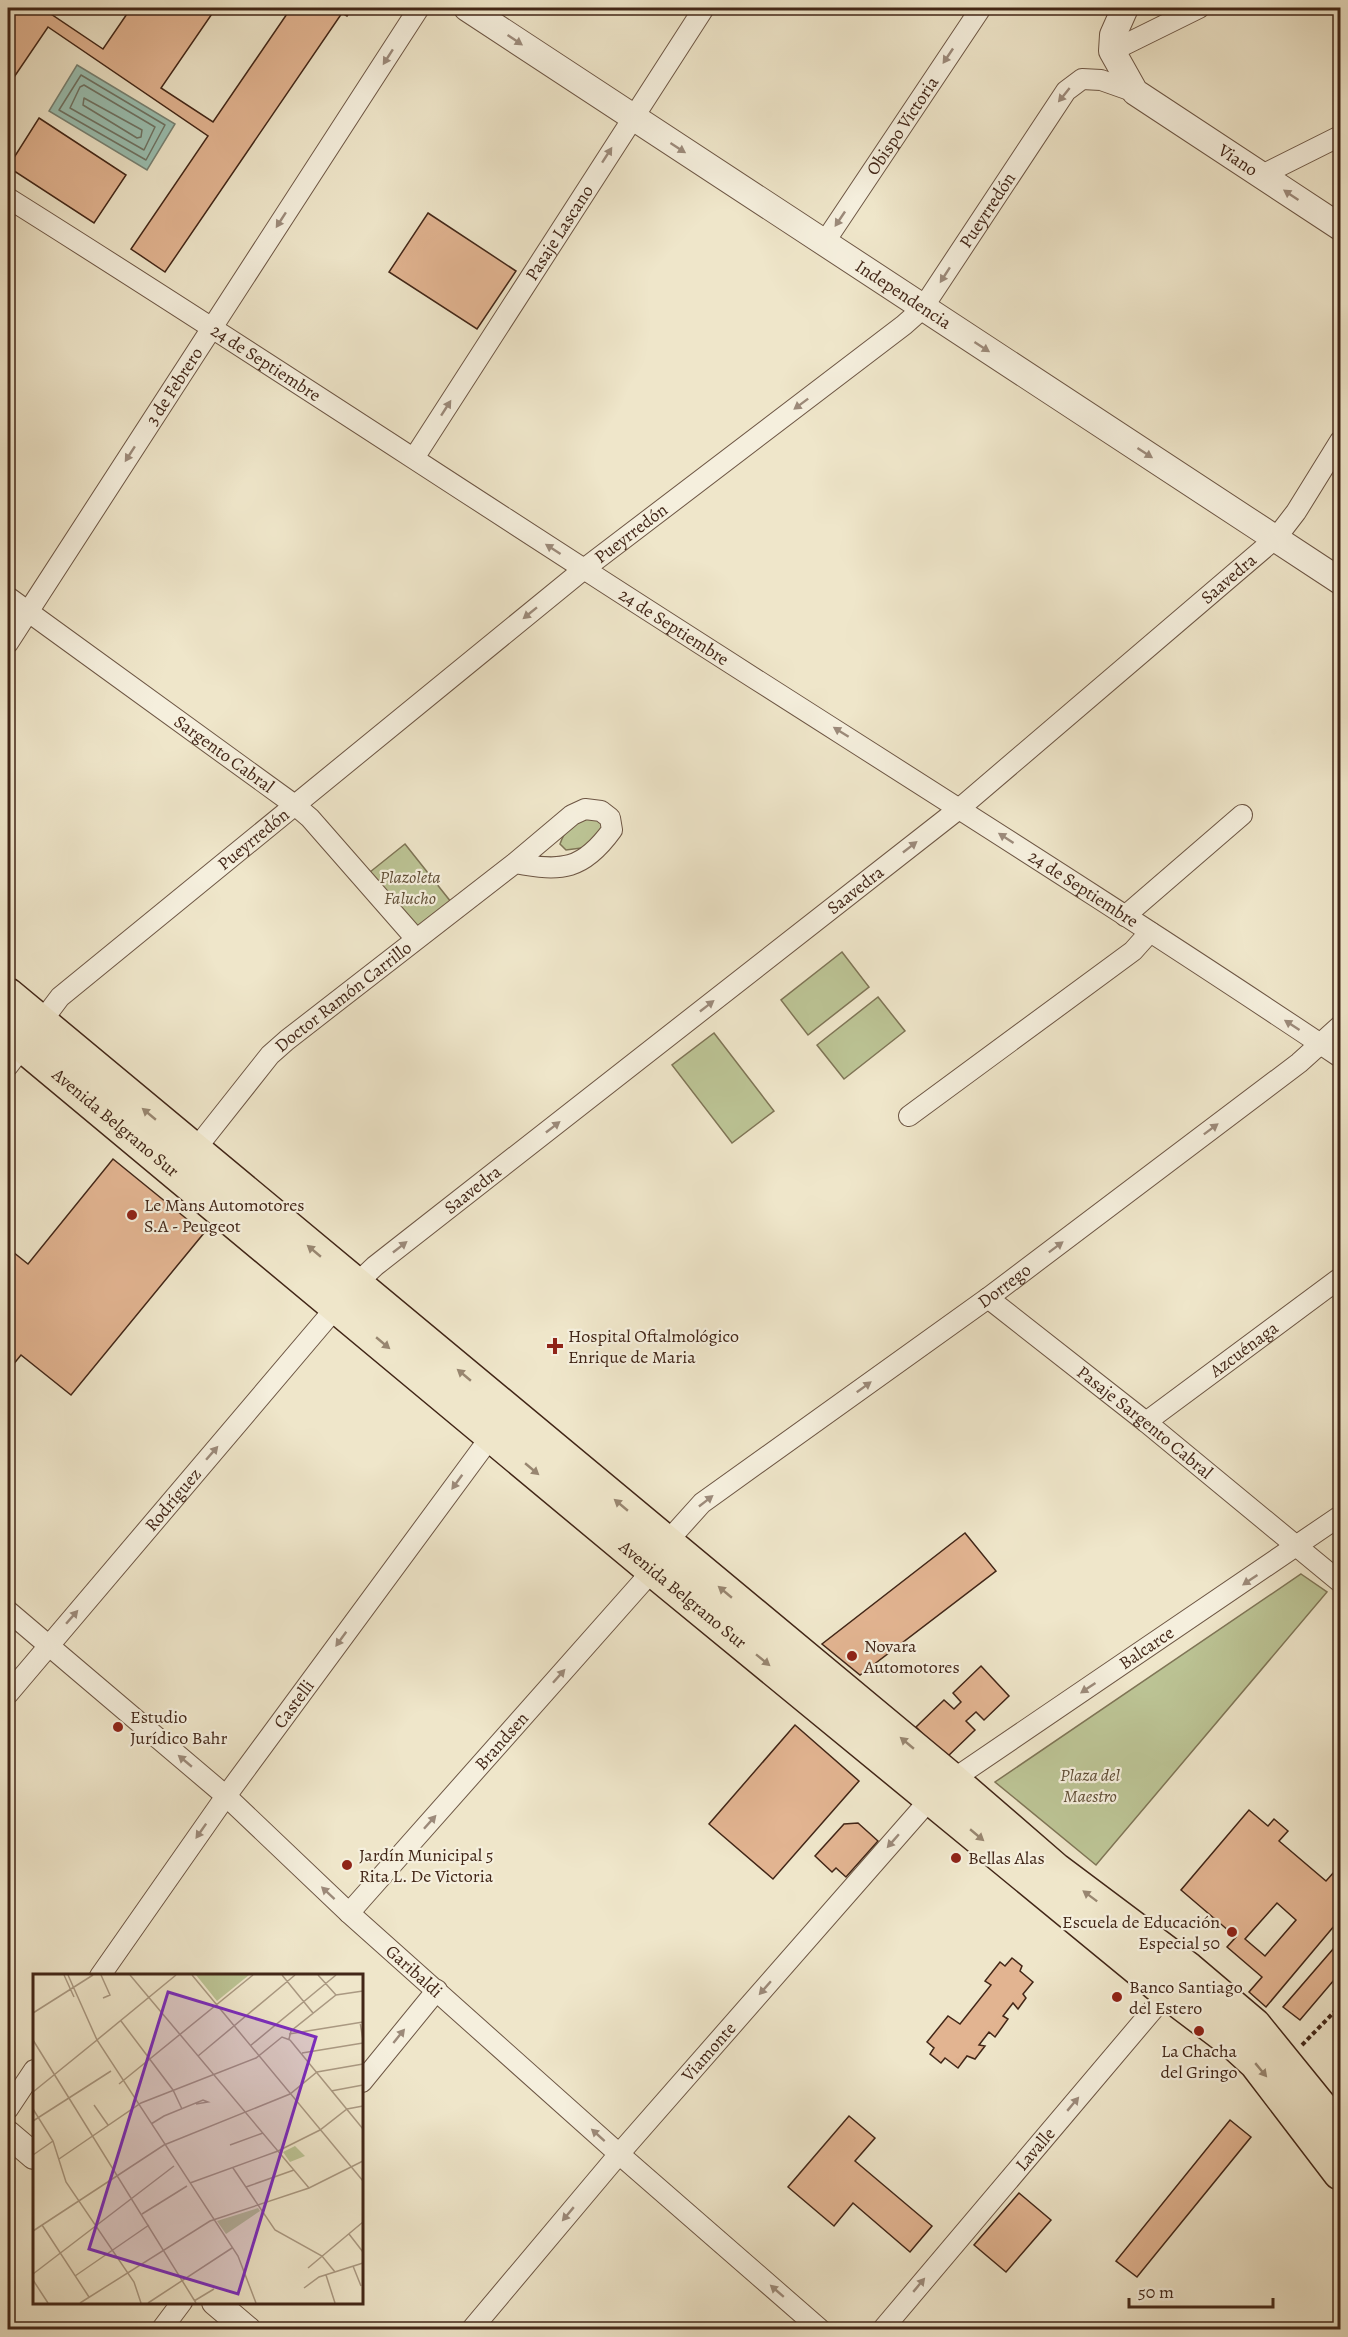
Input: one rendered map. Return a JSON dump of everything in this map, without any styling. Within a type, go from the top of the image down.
[{"type":"highway","name":"Avenida Belgrano Sur","points":[[8,996],[20,1042],[347,1295],[660,1557],[1178,1981],[1233,2042],[1256,2063],[1341,2173]]},
{"type":"highway","name":"Avenida Belgrano Sur","points":[[20,1042],[194,1151],[492,1436],[660,1557]]},
{"type":"highway","name":"Avenida Belgrano Sur","points":[[1178,1981],[1254,2025],[1285,2059],[1341,2131]]},
{"type":"street","name":"3 de Febrero","points":[[8,643],[419,8]]},
{"type":"street","name":"Independencia","points":[[467,8],[922,309],[1341,581]]},
{"type":"street","name":"Pasaje Lascano","points":[[414,458],[704,8]]},
{"type":"street","name":"Obispo Victoria","points":[[824,243],[981,8]]},
{"type":"street","points":[[1125,8],[1113,35],[1112,51],[1135,92]]},
{"type":"street","points":[[1112,51],[1199,8]]},
{"type":"street","name":"Pueyrredón","points":[[20,1042],[60,997],[584,569],[922,309],[1066,91],[1082,80],[1101,80],[1135,92]]},
{"type":"street","name":"Viano","points":[[1135,92],[1341,226]]},
{"type":"street","points":[[1262,175],[1341,136]]},
{"type":"street","name":"24 de Septiembre","points":[[8,198],[212,326],[584,569],[960,808],[1341,1057]]},
{"type":"street","name":"Saavedra","points":[[347,1295],[393,1252],[960,808],[1276,538],[1296,512],[1341,441]]},
{"type":"street","name":"Sargento Cabral","points":[[8,597],[296,806],[310,818],[416,939]]},
{"type":"street","points":[[1125,916],[1242,815]]},
{"type":"street","name":"Doctor Ramón Carrillo","points":[[194,1151],[270,1055],[515,863]]},
{"type":"street","points":[[909,1116],[1133,951],[1150,932]]},
{"type":"street","name":"Dorrego","points":[[660,1557],[702,1503],[988,1298],[1321,1044],[1341,1026]]},
{"type":"street","name":"Azcuénaga","points":[[1146,1422],[1341,1278]]},
{"type":"street","name":"Rodríguez","points":[[8,1694],[347,1295]]},
{"type":"street","name":"Pasaje Sargento Cabral","points":[[988,1298],[1146,1422],[1341,1582]]},
{"type":"street","name":"Castelli","points":[[101,1974],[226,1796],[492,1436]]},
{"type":"street","name":"Balcarce","points":[[942,1789],[1299,1547],[1341,1516]]},
{"type":"street","name":"Brandsen","points":[[349,1913],[660,1557]]},
{"type":"street","name":"Garibaldi","points":[[8,1611],[226,1796],[349,1913],[619,2154],[821,2330]]},
{"type":"street","name":"Viamonte","points":[[471,2330],[619,2154],[942,1789]]},
{"type":"street","name":"Lavalle","points":[[882,2330],[1178,1981]]},
{"type":"street","points":[[363,2081],[436,1990]]},
{"type":"street","points":[[8,2109],[33,2072]]},
{"type":"street","points":[[8,2134],[33,2155]]},
{"type":"street","points":[[161,2330],[180,2304]]},
{"type":"street","points":[[217,2304],[248,2330]]},
{"type":"path","points":[[1285,2059],[1341,2006]]},
{"type":"green space","points":[[590,818],[600,821],[603,830],[589,847],[566,850],[560,844],[568,830],[575,824]]},
{"type":"green space","name":"Plazoleta Falucho","points":[[405,844],[451,902],[416,930],[370,872]]},
{"type":"green space","points":[[842,952],[869,987],[808,1035],[781,1000]]},
{"type":"green space","points":[[878,997],[905,1031],[844,1079],[817,1045]]},
{"type":"green space","points":[[714,1033],[774,1111],[732,1143],[672,1065]]},
{"type":"green space","name":"Plaza del Maestro","points":[[1301,1574],[1327,1592],[1096,1865],[995,1782]]},
{"type":"water","points":[[77,65],[175,124],[147,170],[49,111]]},
{"type":"building","points":[[8,8],[55,8],[51,14],[103,49],[131,8],[216,8],[161,88],[213,122],[291,8],[353,8],[347,16],[342,13],[165,272],[131,249],[208,136],[48,27],[8,86]]},
{"type":"building","points":[[39,118],[126,175],[94,223],[8,167]]},
{"type":"building","points":[[428,213],[516,271],[477,329],[389,272]]},
{"type":"building","points":[[113,1159],[204,1233],[71,1395],[21,1355],[8,1371],[8,1258],[13,1252],[28,1264]]},
{"type":"building","points":[[965,1533],[996,1571],[860,1675],[822,1644]]},
{"type":"building","points":[[981,1666],[1009,1696],[984,1720],[976,1712],[966,1721],[975,1730],[946,1758],[916,1727],[944,1700],[954,1709],[961,1702],[953,1693]]},
{"type":"building","points":[[795,1725],[859,1781],[773,1879],[709,1824]]},
{"type":"building","points":[[1249,1810],[1268,1826],[1274,1819],[1288,1831],[1279,1841],[1326,1881],[1334,1872],[1340,1877],[1340,1919],[1266,2007],[1249,1992],[1262,1977],[1227,1947],[1236,1937],[1181,1890]],"holes":[[[1277,1903],[1296,1920],[1265,1956],[1245,1939]]]},
{"type":"building","points":[[858,1823],[878,1841],[846,1877],[836,1868],[832,1872],[815,1856],[844,1824]]},
{"type":"building","points":[[1340,1941],[1340,1973],[1300,2020],[1283,2007]]},
{"type":"building","points":[[1012,1958],[1022,1966],[1020,1971],[1033,1982],[1023,1994],[1026,1998],[1018,2009],[1013,2003],[1003,2016],[1008,2019],[995,2037],[989,2032],[979,2045],[985,2046],[975,2059],[967,2056],[958,2068],[945,2058],[941,2063],[930,2054],[934,2048],[927,2042],[948,2016],[960,2024],[991,1985],[985,1981],[1000,1962],[1005,1966]]},
{"type":"building","points":[[849,2116],[875,2138],[855,2161],[932,2226],[910,2252],[853,2203],[834,2226],[788,2187]]},
{"type":"building","points":[[1230,2120],[1251,2137],[1137,2277],[1116,2261]]},
{"type":"building","points":[[1019,2193],[1051,2220],[1006,2272],[974,2245]]},
{"type":"place","name":"Le Mans Automotores S.A - Peugeot","points":[[132,1215]]},
{"type":"place","name":"Hospital Oftalmológico Enrique de Maria","points":[[555,1346]]},
{"type":"place","name":"Novara Automotores","points":[[852,1656]]},
{"type":"place","name":"Estudio Jurídico Bahr","points":[[118,1727]]},
{"type":"place","name":"Bellas Alas","points":[[956,1858]]},
{"type":"place","name":"Jardín Municipal 5 Rita L. De Victoria","points":[[347,1865]]},
{"type":"place","name":"Escuela de Educación Especial 50","points":[[1232,1932]]},
{"type":"place","name":"Banco Santiago del Estero","points":[[1117,1997]]},
{"type":"place","name":"La Chacha del Gringo","points":[[1199,2031]]}]
